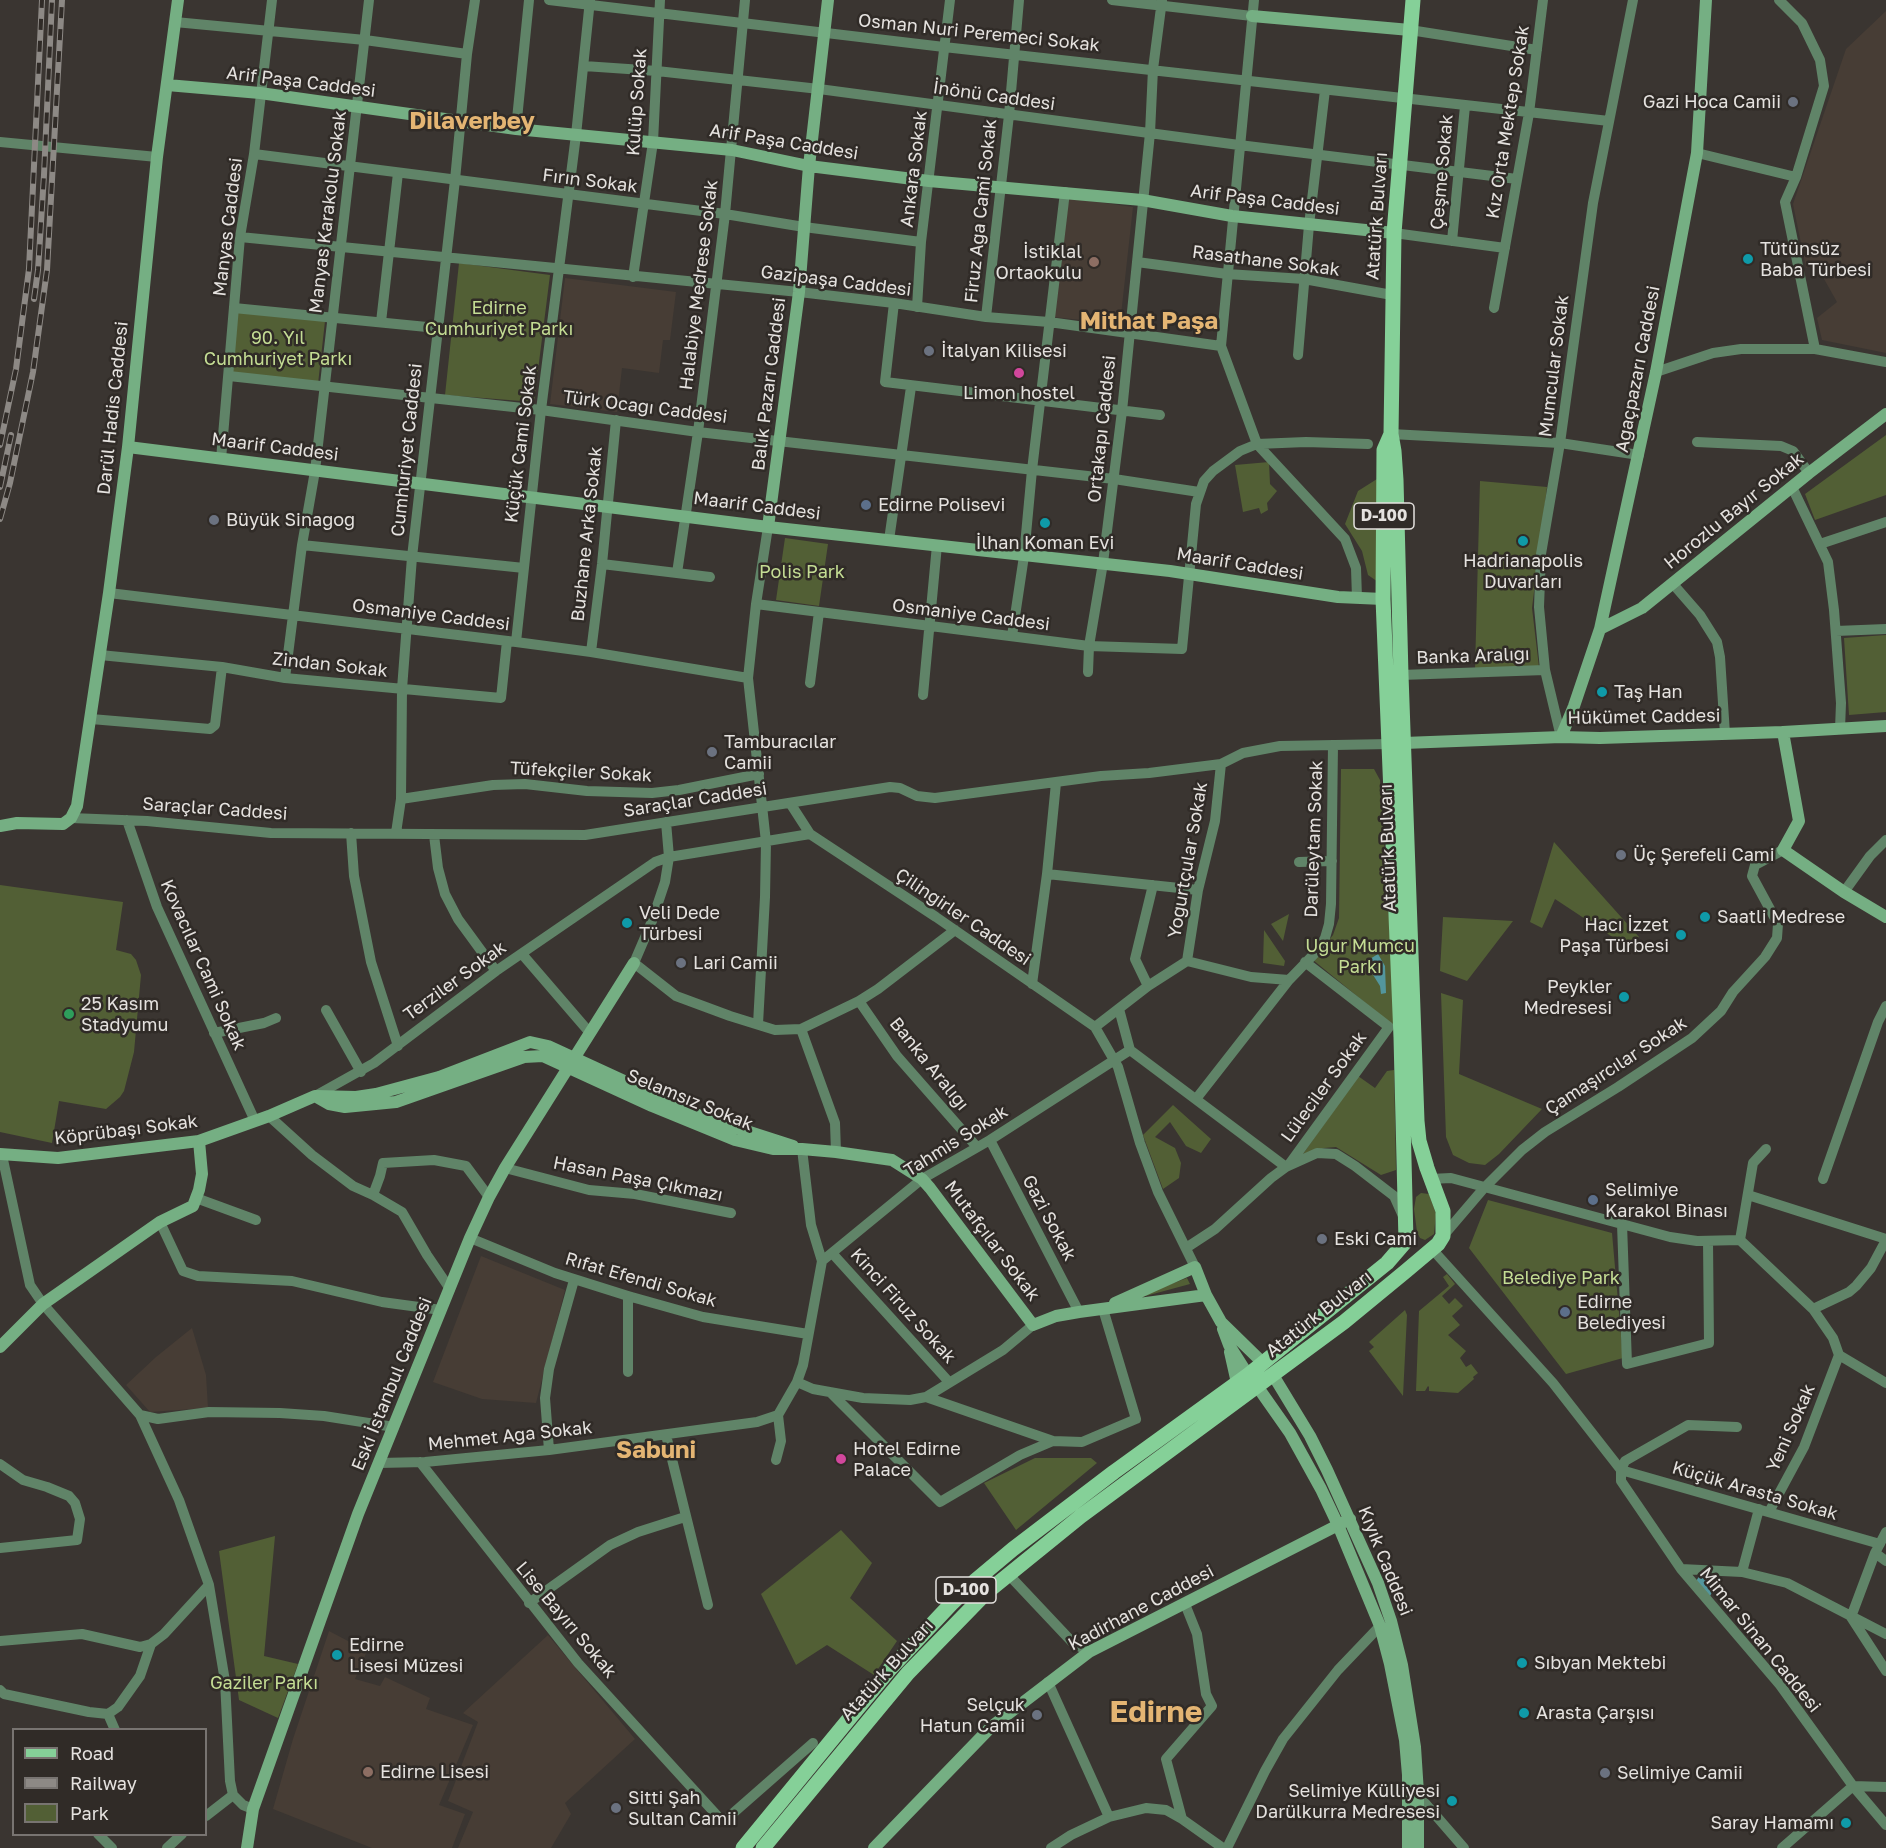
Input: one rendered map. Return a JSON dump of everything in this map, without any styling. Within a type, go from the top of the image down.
[{"type":"main road","name":"Atatürk Bulvarı","points":[[763,1848],[908,1673],[977,1602],[1008,1574],[1247,1381],[1262,1362],[1387,1263],[1406,1241],[1397,744],[1401,675],[1396,480],[1391,434],[1394,233],[1413,0]]},
{"type":"main road","name":"Atatürk Bulvarı","points":[[743,1848],[890,1669],[959,1596],[1041,1528],[1114,1472],[1247,1381],[1273,1375],[1344,1322],[1432,1249],[1443,1236],[1443,1211],[1430,1179],[1419,1141],[1417,1122],[1397,744],[1383,599],[1384,450],[1391,434]]},
{"type":"main road","points":[[1383,599],[1399,599]]},
{"type":"main road","points":[[1406,1189],[1417,1180],[1430,1179]]},
{"type":"main road","points":[[1407,1226],[1416,1244],[1422,1248],[1432,1249]]},
{"type":"main road","points":[[1262,1362],[1273,1375]]},
{"type":"street","name":"Darül Hadis Caddesi","points":[[71,818],[77,806],[109,593],[128,447],[157,158],[178,0]]},
{"type":"street","name":"Manyas Caddesi","points":[[221,459],[240,237],[254,154],[272,0]]},
{"type":"street","name":"Manyas Karakolu Sokak","points":[[285,678],[302,544],[315,471],[369,0]]},
{"type":"street","name":"Cumhuriyet Caddesi","points":[[396,833],[401,799],[405,628],[467,54],[475,0]]},
{"type":"street","points":[[516,129],[529,0]]},
{"type":"street","name":"Osman Nuri Peremeci Sokak","points":[[549,0],[589,2],[944,47],[1609,122]]},
{"type":"street","name":"Kulüp Sokak","points":[[633,277],[653,142],[660,0]]},
{"type":"street","name":"Halabiye Medrese Sokak","points":[[677,573],[717,284],[745,0]]},
{"type":"street","name":"Balık Pazarı Caddesi","points":[[758,1024],[766,842],[748,678],[799,292],[809,166],[828,0]]},
{"type":"street","name":"Ankara Sokak","points":[[917,307],[921,242],[950,0]]},
{"type":"street","name":"Firuz Ağa Cami Sokak","points":[[986,317],[1009,114],[1018,0]]},
{"type":"street","points":[[1112,0],[1162,3],[1252,16],[1410,30],[1537,50]]},
{"type":"street","points":[[1254,0],[1221,346],[1257,444],[1345,539],[1356,568],[1357,598]]},
{"type":"street","name":"Kız Orta Mektep Sokak","points":[[1494,308],[1529,113],[1543,0]]},
{"type":"street","name":"Mumcular Sokak","points":[[1561,737],[1545,670],[1539,607],[1541,554],[1560,443],[1593,203],[1633,0]]},
{"type":"street","name":"Ağaçpazarı Caddesi","points":[[1561,737],[1600,629],[1656,372],[1697,153],[1706,0]]},
{"type":"street","points":[[1779,0],[1802,23],[1820,60],[1824,86],[1796,177],[1785,202],[1815,349]]},
{"type":"street","name":"Küçük Cami Sokak","points":[[512,641],[524,568],[541,410],[584,66],[589,2]]},
{"type":"street","name":"Ortakapı Caddesi","points":[[1088,672],[1089,646],[1103,563],[1122,411],[1150,133],[1153,69],[1162,3]]},
{"type":"street","points":[[175,22],[365,40],[467,54]]},
{"type":"street","name":"İnönü Caddesi","points":[[584,66],[738,79],[1517,179]]},
{"type":"street","name":"Arif Paşa Caddesi","points":[[167,85],[260,93],[516,129],[732,150],[809,166],[929,181],[1142,200],[1232,216],[1394,233]]},
{"type":"street","points":[[1298,355],[1309,225],[1325,90]]},
{"type":"street","name":"Çeşme Sokak","points":[[1452,241],[1465,106]]},
{"type":"street","points":[[0,142],[157,158]]},
{"type":"street","points":[[1697,153],[1796,177]]},
{"type":"street","name":"Fırın Sokak","points":[[254,154],[725,214],[921,242]]},
{"type":"street","points":[[381,322],[398,173]]},
{"type":"street","points":[[1012,636],[1024,556],[1065,192]]},
{"type":"street","points":[[1394,233],[1505,248]]},
{"type":"street","name":"Gazipaşa Caddesi","points":[[240,237],[799,292],[986,317],[1049,322],[1221,346]]},
{"type":"street","name":"Rasathane Sokak","points":[[1137,262],[1227,274],[1304,279],[1392,295]]},
{"type":"street","points":[[894,303],[885,382],[910,387],[1160,415]]},
{"type":"street","points":[[234,308],[437,328]]},
{"type":"street","points":[[1656,372],[1713,352],[1741,349],[1815,349],[1886,362]]},
{"type":"street","name":"Türk Ocağı Caddesi","points":[[229,376],[541,410],[698,432],[1114,479],[1199,492]]},
{"type":"street","points":[[889,540],[910,387]]},
{"type":"street","name":"Horozlu Bayır Sokak","points":[[1600,629],[1642,608],[1886,414]]},
{"type":"street","name":"Buzhane Arka Sokak","points":[[591,652],[616,420]]},
{"type":"street","points":[[1391,434],[1560,443],[1639,455]]},
{"type":"street","points":[[1190,574],[1199,492],[1204,481],[1213,471],[1240,451],[1257,444],[1305,442],[1368,444]]},
{"type":"street","points":[[1697,442],[1781,446],[1793,451],[1809,473]]},
{"type":"street","name":"Maarif Caddesi","points":[[128,447],[768,527],[1103,563],[1338,597],[1383,599]]},
{"type":"street","points":[[1792,488],[1828,562],[1836,631],[1840,729]]},
{"type":"street","points":[[1820,544],[1886,522]]},
{"type":"street","points":[[302,544],[524,568]]},
{"type":"street","points":[[923,695],[938,545]]},
{"type":"street","points":[[602,564],[710,577]]},
{"type":"street","name":"Osmaniye Caddesi","points":[[756,604],[1089,646],[1182,650],[1190,574]]},
{"type":"street","points":[[1673,584],[1700,615],[1717,642],[1725,734]]},
{"type":"street","name":"Osmaniye Caddesi","points":[[109,593],[512,641],[748,678]]},
{"type":"street","points":[[810,683],[819,612]]},
{"type":"street","points":[[1836,631],[1886,629]]},
{"type":"street","name":"Zindan Sokak","points":[[100,655],[222,667],[285,678],[501,698],[512,641]]},
{"type":"street","points":[[91,719],[210,729],[215,725],[222,667]]},
{"type":"street","name":"Banka Aralığı","points":[[1401,675],[1545,670]]},
{"type":"street","name":"Hükümet Caddesi","points":[[1397,744],[1561,737],[1600,738],[1783,732],[1886,726]]},
{"type":"street","points":[[1783,732],[1799,821],[1783,850],[1844,892],[1886,917]]},
{"type":"street","name":"Saraçlar Caddesi","points":[[0,826],[63,824],[71,818],[127,820],[271,833],[585,835],[890,787],[900,788],[917,796],[935,798],[1101,776],[1221,764],[1243,753],[1280,746],[1397,744]]},
{"type":"street","name":"Darüleytam Sokak","points":[[1196,1099],[1289,980],[1318,950],[1329,924],[1334,745]]},
{"type":"street","name":"Yoğurtçular Sokak","points":[[1187,962],[1198,890],[1215,821],[1221,764]]},
{"type":"street","name":"Tüfekçiler Sokak","points":[[401,799],[493,785],[525,784],[587,791],[661,792],[759,774]]},
{"type":"street","points":[[1032,984],[1047,874],[1056,783]]},
{"type":"street","name":"Çilingirler Caddesi","points":[[790,803],[810,834],[955,930],[1095,1027],[1114,1060],[1158,1192],[1195,1267]]},
{"type":"street","name":"Kovacılar Cami Sokak","points":[[127,820],[157,908],[255,1121]]},
{"type":"street","points":[[666,822],[669,857],[665,882],[634,963],[676,996],[730,1017],[775,1030],[801,1029],[859,1001],[955,930]]},
{"type":"street","points":[[351,833],[354,876],[371,962],[398,1046]]},
{"type":"street","name":"Terziler Sokak","points":[[255,1121],[315,1096],[361,1072],[496,971],[646,868],[669,857],[810,834]]},
{"type":"street","points":[[434,835],[438,868],[445,894],[458,919],[496,971]]},
{"type":"street","points":[[1844,892],[1870,856],[1886,840]]},
{"type":"street","name":"Çamaşırcılar Sokak","points":[[1443,1236],[1512,1159],[1545,1132],[1692,1038],[1721,1011],[1733,992],[1765,957],[1777,938],[1778,924],[1752,876],[1755,866],[1783,850]]},
{"type":"street","points":[[1299,862],[1332,861]]},
{"type":"street","points":[[1047,874],[1198,890]]},
{"type":"street","points":[[1148,986],[1135,959],[1153,885]]},
{"type":"street","points":[[522,954],[590,1033]]},
{"type":"street","points":[[1095,1027],[1148,986],[1187,962],[1251,977],[1289,980]]},
{"type":"street","name":"Lüleciler Sokak","points":[[1286,1167],[1389,1027],[1305,962]]},
{"type":"street","name":"Eski İstanbul Caddesi","points":[[247,1848],[253,1809],[358,1514],[471,1238],[505,1168],[634,963]]},
{"type":"street","name":"Banka Aralığı","points":[[859,1001],[897,1056],[976,1146]]},
{"type":"street","points":[[1823,1179],[1878,1022],[1886,1006]]},
{"type":"street","points":[[1119,1009],[1130,1050],[1286,1167]]},
{"type":"street","points":[[326,1010],[361,1072]]},
{"type":"street","points":[[214,1033],[276,1018]]},
{"type":"street","points":[[801,1029],[835,1123],[836,1152]]},
{"type":"street","name":"Selamsız Sokak","points":[[315,1096],[356,1097],[376,1094],[439,1077],[530,1042],[548,1046],[571,1063],[700,1116],[802,1149],[891,1160],[921,1179]]},
{"type":"street","name":"Tahmis Sokak","points":[[822,1261],[921,1179],[990,1140],[1130,1050]]},
{"type":"street","points":[[269,1116],[312,1155],[353,1186],[402,1212],[450,1290]]},
{"type":"street","name":"Köprübaşı Sokak","points":[[1,1155],[58,1158],[199,1141],[255,1121]]},
{"type":"street","name":"Gazi Sokak","points":[[990,1140],[1079,1312]]},
{"type":"street","points":[[0,1347],[44,1305],[160,1222],[193,1206],[201,1174],[199,1141]]},
{"type":"street","points":[[776,1460],[781,1441],[778,1415],[797,1382],[803,1365],[822,1261],[812,1225],[802,1149]]},
{"type":"street","points":[[1740,1240],[1753,1163],[1766,1149]]},
{"type":"street","points":[[1186,1248],[1215,1229],[1286,1167],[1317,1153],[1336,1154],[1395,1196],[1407,1226]]},
{"type":"street","points":[[1,1155],[30,1285],[44,1305],[140,1415],[179,1500],[209,1586],[225,1682],[230,1781],[233,1795],[243,1805],[253,1809]]},
{"type":"street","points":[[373,1195],[382,1163],[434,1160],[466,1166],[489,1197]]},
{"type":"street","name":"Hasan Paşa Çıkmazı","points":[[505,1168],[589,1190],[635,1194],[731,1213]]},
{"type":"street","points":[[1430,1179],[1451,1178],[1670,1237],[1697,1241],[1740,1240],[1813,1309],[1833,1338],[1839,1355],[1886,1383]]},
{"type":"street","name":"Mutafçılar Sokak","points":[[921,1179],[1033,1325]]},
{"type":"street","points":[[1748,1195],[1886,1240],[1871,1268],[1856,1286],[1849,1292],[1813,1309]]},
{"type":"street","points":[[196,1198],[256,1220]]},
{"type":"street","points":[[160,1222],[183,1270],[198,1276],[292,1281],[382,1302],[441,1310]]},
{"type":"street","points":[[1622,1224],[1627,1364],[1709,1343],[1708,1241]]},
{"type":"street","name":"Rıfat Efendi Sokak","points":[[471,1238],[574,1280],[628,1296],[703,1317],[808,1334]]},
{"type":"street","name":"Mimar Sinan Caddesi","points":[[1432,1249],[1552,1383],[1621,1470],[1621,1481],[1681,1569],[1780,1685],[1853,1786],[1886,1825]]},
{"type":"street","name":"Kinci Firuz Sokak","points":[[832,1253],[950,1382]]},
{"type":"street","points":[[1103,1309],[1195,1267],[1206,1295],[1221,1322],[1262,1362]]},
{"type":"street","points":[[549,1450],[546,1398],[549,1369],[574,1280]]},
{"type":"street","points":[[797,1382],[813,1389],[863,1398],[910,1400],[926,1397],[1003,1350],[1033,1325],[1056,1316],[1206,1295]]},
{"type":"street","points":[[628,1296],[628,1372]]},
{"type":"street","points":[[926,1397],[1053,1441],[1082,1442],[1136,1419],[1103,1309]]},
{"type":"street","name":"Kıyık Caddesi","points":[[1221,1322],[1229,1345],[1247,1381],[1271,1403],[1344,1522]]},
{"type":"street","name":"Yeni Sokak","points":[[1742,1572],[1764,1511],[1804,1447],[1839,1355]]},
{"type":"street","name":"Kıyık Caddesi","points":[[1273,1375],[1310,1436],[1402,1665],[1413,1736],[1418,1795],[1418,1848]]},
{"type":"street","points":[[830,1392],[940,1502],[1020,1455],[1053,1441]]},
{"type":"street","points":[[140,1415],[158,1419],[209,1412],[280,1413],[324,1416],[394,1427]]},
{"type":"street","name":"Mehmet Ağa Sokak","points":[[420,1462],[549,1450],[666,1435],[757,1422],[778,1415]]},
{"type":"street","points":[[1621,1470],[1625,1461],[1689,1425],[1737,1427]]},
{"type":"street","points":[[666,1435],[708,1605]]},
{"type":"street","points":[[379,1462],[420,1462]]},
{"type":"street","name":"Lise Bayırı Sokak","points":[[420,1462],[578,1663],[723,1822],[813,1743]]},
{"type":"street","points":[[0,1464],[23,1480],[69,1497],[75,1503],[80,1519],[77,1540],[0,1548]]},
{"type":"street","name":"Küçük Arasta Sokak","points":[[1621,1470],[1764,1511],[1878,1549],[1886,1561]]},
{"type":"street","points":[[530,1603],[610,1545],[685,1517]]},
{"type":"street","name":"Kadirhane Caddesi","points":[[874,1848],[991,1726],[1089,1652],[1344,1522]]},
{"type":"street","points":[[1851,1617],[1886,1532]]},
{"type":"street","points":[[1681,1569],[1742,1572],[1787,1583],[1886,1635]]},
{"type":"street","points":[[1008,1574],[1073,1643],[1089,1652]]},
{"type":"street","points":[[0,1641],[82,1634],[140,1647],[151,1644],[164,1634],[209,1586]]},
{"type":"street","points":[[1182,1819],[1166,1759],[1212,1706],[1206,1694],[1197,1634],[1185,1604]]},
{"type":"street","points":[[1851,1617],[1886,1671]]},
{"type":"street","points":[[1051,1848],[1071,1835],[1109,1817],[1146,1808],[1159,1808],[1182,1819],[1225,1848],[1283,1739],[1338,1670],[1386,1623]]},
{"type":"street","name":"Kıyık Caddesi","points":[[1386,1623],[1390,1664],[1405,1740],[1408,1848]]},
{"type":"street","points":[[0,1690],[4,1694],[108,1714],[118,1707],[140,1676],[151,1644]]},
{"type":"street","points":[[1048,1682],[1109,1817]]},
{"type":"street","points":[[108,1714],[114,1728]]},
{"type":"street","points":[[1782,1848],[1853,1786],[1886,1787]]},
{"type":"street","points":[[207,1815],[233,1795]]},
{"type":"street","points":[[1418,1795],[1464,1848]]},
{"type":"street","points":[[100,1836],[112,1848]]},
{"type":"street","points":[[167,1848],[180,1836]]},
{"type":"shaded area","points":[[1886,11],[1886,353],[1822,340],[1817,318],[1837,302],[1815,263],[1806,268],[1793,204],[1846,49]]},
{"type":"shaded area","name":"İstiklal Ortaokulu","points":[[1069,198],[1133,207],[1120,324],[1053,317]]},
{"type":"shaded area","points":[[565,278],[676,292],[670,340],[663,340],[659,373],[622,368],[617,412],[550,404]]},
{"type":"shaded area","points":[[481,1256],[565,1290],[536,1403],[482,1399],[433,1382]]},
{"type":"shaded area","points":[[192,1328],[206,1375],[208,1408],[150,1412],[126,1385]]},
{"type":"shaded area","name":"Edirne Lisesi","points":[[329,1631],[367,1651],[355,1679],[380,1686],[385,1677],[430,1698],[426,1709],[473,1725],[439,1805],[465,1814],[452,1848],[372,1848],[273,1809],[293,1739]]},
{"type":"shaded area","points":[[548,1635],[635,1739],[565,1803],[571,1814],[551,1848],[458,1848],[473,1812],[448,1801],[478,1722],[463,1713]]},
{"type":"green space","name":"Edirne Cumhuriyet Parkı","points":[[459,263],[550,275],[534,402],[445,395]]},
{"type":"green space","name":"90. Yıl Cumhuriyet Parkı","points":[[238,312],[325,321],[318,384],[232,375]]},
{"type":"green space","points":[[1886,435],[1886,495],[1815,520],[1805,494]]},
{"type":"green space","points":[[1269,462],[1270,484],[1277,491],[1267,503],[1268,510],[1261,514],[1259,508],[1243,512],[1235,465]]},
{"type":"green space","points":[[1377,479],[1381,584],[1368,575],[1362,551],[1345,524],[1358,491]]},
{"type":"green space","points":[[1480,481],[1547,487],[1532,608],[1539,667],[1475,669]]},
{"type":"green space","name":"Polis Park","points":[[785,538],[828,544],[819,606],[776,600]]},
{"type":"green space","points":[[1886,635],[1886,712],[1849,715],[1844,638]]},
{"type":"green space","name":"Uğur Mumcu Parkı","points":[[1341,769],[1374,769],[1380,780],[1396,1028],[1313,960],[1333,935],[1339,918]]},
{"type":"green space","points":[[1554,842],[1639,937],[1620,952],[1614,948],[1617,940],[1555,899],[1542,928],[1530,922]]},
{"type":"green space","name":"25 Kasım Stadyumu","points":[[0,885],[123,902],[116,950],[131,954],[136,960],[141,975],[134,1052],[124,1091],[106,1109],[59,1101],[52,1143],[0,1132]]},
{"type":"green space","points":[[1289,914],[1283,941],[1271,924]]},
{"type":"green space","points":[[1443,917],[1513,921],[1467,981],[1440,971]]},
{"type":"green space","points":[[1264,930],[1285,961],[1284,966],[1263,963]]},
{"type":"green space","points":[[1441,993],[1463,1000],[1459,1074],[1542,1109],[1499,1154],[1485,1165],[1469,1163],[1453,1155],[1446,1137]]},
{"type":"green space","points":[[1394,1070],[1396,1170],[1381,1175],[1336,1147],[1324,1148],[1298,1161],[1358,1076],[1375,1088],[1387,1071]]},
{"type":"green space","points":[[1173,1105],[1211,1139],[1201,1153],[1186,1146],[1170,1122],[1155,1137],[1175,1148],[1181,1163],[1179,1178],[1163,1189],[1143,1135]]},
{"type":"green space","points":[[1421,1193],[1429,1194],[1436,1214],[1434,1234],[1425,1240],[1420,1238],[1417,1232],[1414,1209],[1416,1197]]},
{"type":"green space","name":"Belediye Park","points":[[1488,1200],[1612,1233],[1623,1358],[1566,1374],[1469,1248]]},
{"type":"green space","points":[[1447,1274],[1455,1284],[1442,1296],[1449,1304],[1455,1298],[1463,1306],[1452,1316],[1460,1325],[1448,1335],[1466,1351],[1460,1358],[1466,1367],[1471,1364],[1478,1373],[1458,1393],[1429,1391],[1428,1386],[1425,1391],[1416,1391],[1419,1311],[1449,1286],[1443,1277]]},
{"type":"green space","points":[[1187,1278],[1190,1284],[1142,1297],[1142,1295]]},
{"type":"green space","points":[[1405,1310],[1407,1315],[1403,1396],[1369,1351],[1374,1347],[1369,1342]]},
{"type":"green space","points":[[1035,1458],[1091,1458],[1097,1463],[1016,1530],[984,1483]]},
{"type":"green space","points":[[841,1530],[872,1563],[850,1598],[897,1641],[874,1675],[827,1645],[796,1665],[761,1594]]},
{"type":"green space","name":"Gaziler Parkı","points":[[275,1536],[264,1656],[298,1664],[278,1718],[239,1700],[219,1551]]},
{"type":"water","points":[[1378,954],[1385,966],[1386,993],[1381,994],[1380,986],[1365,962]]},
{"type":"water","points":[[1701,1573],[1720,1577],[1709,1598],[1695,1583]]},
{"type":"railway","points":[[0,445],[16,369],[29,269],[42,0]]},
{"type":"railway","points":[[34,299],[44,175],[52,0]]},
{"type":"railway","points":[[0,519],[10,483],[33,372],[47,270],[62,0]]},
{"type":"railway","points":[[0,487],[11,435]]},
{"type":"place","name":"Gazi Hoca Camii","points":[[1793,102]]},
{"type":"place","name":"Tütünsüz Baba Türbesi","points":[[1748,259]]},
{"type":"place","name":"İstiklal Ortaokulu","points":[[1094,262]]},
{"type":"place","name":"İtalyan Kilisesi","points":[[929,351]]},
{"type":"place","name":"Limon hostel","points":[[1019,373]]},
{"type":"place","name":"Edirne Polisevi","points":[[866,505]]},
{"type":"place","name":"Büyük Sinagog","points":[[214,520]]},
{"type":"place","name":"İlhan Koman Evi","points":[[1045,523]]},
{"type":"place","name":"Hadrianapolis Duvarları","points":[[1523,541]]},
{"type":"place","name":"Taş Han","points":[[1602,692]]},
{"type":"place","name":"Tamburacılar Camii","points":[[712,752]]},
{"type":"place","name":"Üç Şerefeli Cami","points":[[1621,855]]},
{"type":"place","name":"Saatli Medrese","points":[[1705,917]]},
{"type":"place","name":"Veli Dede Türbesi","points":[[627,923]]},
{"type":"place","name":"Hacı İzzet Paşa Türbesi","points":[[1681,935]]},
{"type":"place","name":"Lari Camii","points":[[681,963]]},
{"type":"place","name":"Peykler Medresesi","points":[[1624,997]]},
{"type":"place","name":"25 Kasım Stadyumu","points":[[69,1014]]},
{"type":"place","name":"Selimiye Karakol Binası","points":[[1593,1200]]},
{"type":"place","name":"Eski Cami","points":[[1322,1239]]},
{"type":"place","name":"Edirne Belediyesi","points":[[1565,1312]]},
{"type":"place","name":"Hotel Edirne Palace","points":[[841,1459]]},
{"type":"place","name":"Edirne Lisesi Müzesi","points":[[337,1655]]},
{"type":"place","name":"Sıbyan Mektebi","points":[[1522,1663]]},
{"type":"place","name":"Arasta Çarşısı","points":[[1524,1713]]},
{"type":"place","name":"Selçuk Hatun Camii","points":[[1037,1715]]},
{"type":"place","name":"Edirne Lisesi","points":[[368,1772]]},
{"type":"place","name":"Selimiye Camii","points":[[1605,1773]]},
{"type":"place","name":"Selimiye Külliyesi Darülkurra Medresesi","points":[[1452,1801]]},
{"type":"place","name":"Sitti Şah Sultan Camii","points":[[616,1808]]},
{"type":"place","name":"Saray Hamamı","points":[[1846,1823]]},
{"type":"district","name":"Dilaverbey","points":[[472,121]]},
{"type":"district","name":"Mithat Paşa","points":[[1149,321]]},
{"type":"district","name":"Sabuni","points":[[656,1450]]},
{"type":"district","name":"Edirne","points":[[1156,1712]]}]
